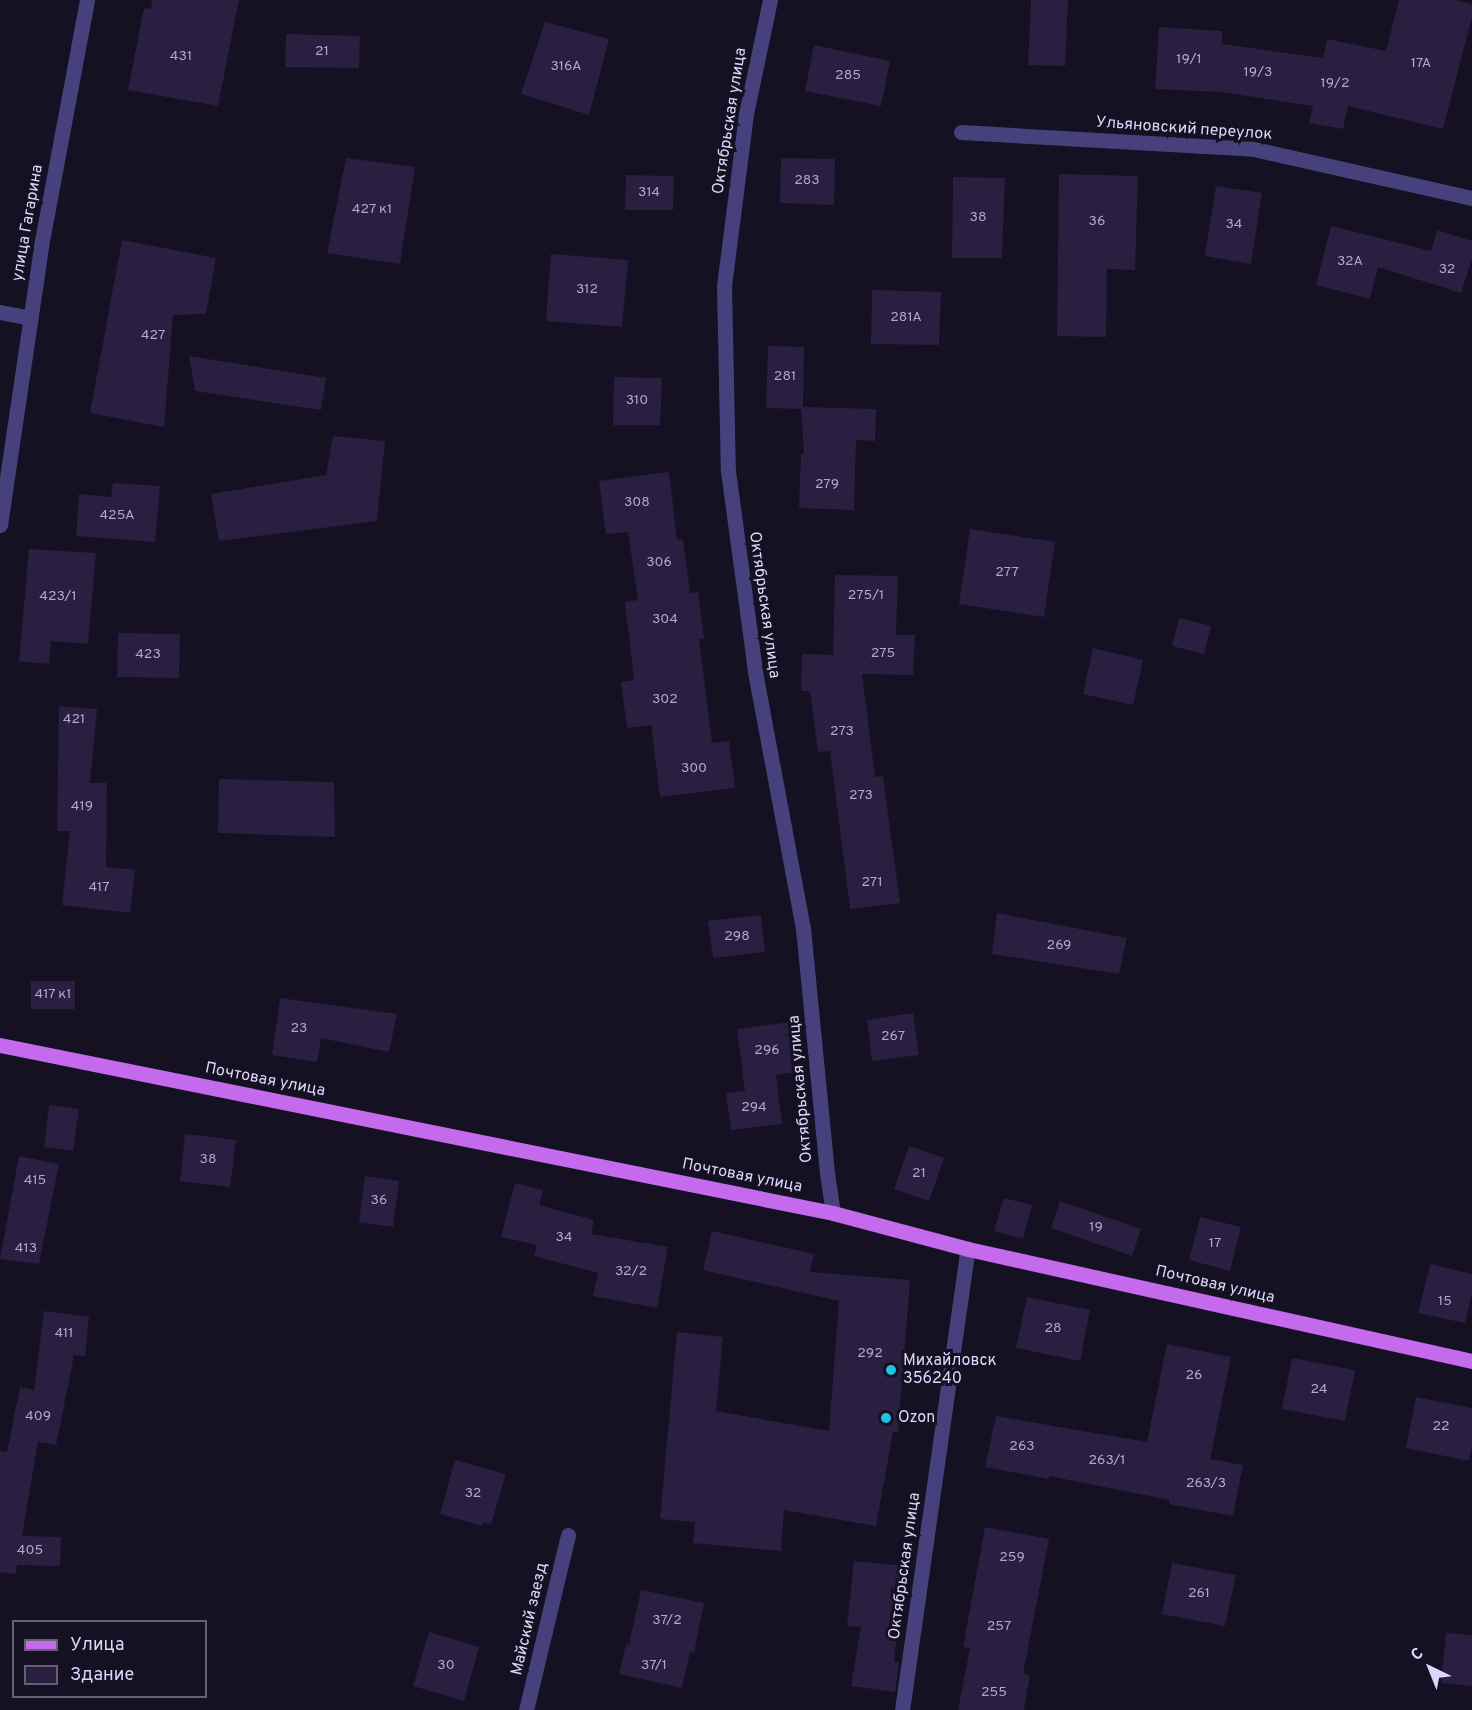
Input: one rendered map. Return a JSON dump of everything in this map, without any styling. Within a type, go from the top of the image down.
[{"type":"main road","name":"Почтовая улица","points":[[0,1044],[833,1213],[968,1249],[1472,1361]]},
{"type":"street","name":"улица Гагарина","points":[[0,525],[40,246],[87,0]]},
{"type":"street","name":"Октябрьская улица","points":[[770,0],[746,114],[724,286],[728,471],[755,672],[803,928],[826,1173],[833,1213]]},
{"type":"street","name":"Ульяновский переулок","points":[[961,132],[1254,149],[1472,198]]},
{"type":"street","points":[[0,312],[30,318]]},
{"type":"street","name":"Октябрьская улица","points":[[902,1710],[968,1249]]},
{"type":"street","name":"Майский заезд","points":[[526,1710],[568,1536]]},
{"type":"building","points":[[152,0],[239,0],[218,106],[128,90],[144,8],[151,9]]},
{"type":"building","points":[[1031,0],[1068,0],[1065,66],[1028,65]]},
{"type":"building","points":[[1399,0],[1455,0],[1472,4],[1472,17],[1443,129],[1348,106],[1343,129],[1309,123],[1313,106],[1220,92],[1155,89],[1159,27],[1222,31],[1222,44],[1323,58],[1327,39],[1386,51]]},
{"type":"building","points":[[545,22],[609,39],[589,115],[521,94]]},
{"type":"building","points":[[286,34],[360,36],[359,68],[285,67]]},
{"type":"building","points":[[814,45],[890,61],[881,106],[805,91]]},
{"type":"building","points":[[346,158],[415,167],[400,264],[327,253]]},
{"type":"building","points":[[781,158],[835,159],[834,205],[780,203]]},
{"type":"building","points":[[1059,174],[1138,176],[1135,270],[1107,269],[1106,337],[1057,336]]},
{"type":"building","points":[[626,175],[674,176],[673,210],[625,210]]},
{"type":"building","points":[[953,177],[1005,178],[1002,258],[952,258]]},
{"type":"building","points":[[1216,186],[1262,193],[1251,264],[1205,256]]},
{"type":"building","points":[[1331,226],[1431,251],[1437,230],[1472,241],[1472,259],[1461,293],[1378,267],[1370,299],[1316,285]]},
{"type":"building","points":[[122,240],[216,258],[206,314],[173,315],[164,427],[90,413]]},
{"type":"building","points":[[551,254],[628,260],[622,327],[546,321]]},
{"type":"building","points":[[872,290],[941,292],[939,345],[871,344]]},
{"type":"building","points":[[768,346],[804,347],[803,407],[876,409],[875,441],[856,440],[854,510],[799,508],[801,454],[804,454],[801,409],[766,408]]},
{"type":"building","points":[[189,356],[326,378],[321,410],[195,391]]},
{"type":"building","points":[[614,377],[662,378],[660,425],[613,425]]},
{"type":"building","points":[[333,436],[385,441],[377,521],[219,541],[211,494],[326,475]]},
{"type":"building","points":[[669,472],[677,540],[683,539],[690,593],[698,592],[704,639],[699,639],[712,743],[729,741],[735,788],[660,797],[651,725],[627,728],[621,682],[634,680],[625,602],[638,600],[628,532],[606,534],[599,481]]},
{"type":"building","points":[[113,483],[160,486],[155,542],[76,536],[79,494],[111,497]]},
{"type":"building","points":[[970,529],[1055,542],[1044,617],[959,604]]},
{"type":"building","points":[[29,549],[96,553],[88,644],[51,641],[49,664],[19,661]]},
{"type":"building","points":[[835,575],[898,576],[896,635],[915,635],[913,675],[862,674],[875,777],[883,776],[900,903],[850,909],[830,751],[818,752],[810,691],[801,691],[802,654],[833,655]]},
{"type":"building","points":[[1179,618],[1211,626],[1204,654],[1172,646]]},
{"type":"building","points":[[118,633],[180,634],[179,678],[117,677]]},
{"type":"building","points":[[1093,648],[1143,660],[1133,705],[1083,694]]},
{"type":"building","points":[[59,706],[97,709],[90,783],[107,783],[106,867],[135,870],[130,913],[62,905],[70,831],[57,831]]},
{"type":"building","points":[[219,779],[334,782],[335,837],[218,833]]},
{"type":"building","points":[[997,913],[1127,938],[1119,974],[992,954]]},
{"type":"building","points":[[761,915],[765,952],[713,958],[708,921]]},
{"type":"building","points":[[31,981],[75,981],[75,1009],[31,1009]]},
{"type":"building","points":[[280,998],[397,1014],[389,1052],[321,1038],[317,1062],[272,1055]]},
{"type":"building","points":[[913,1013],[919,1055],[872,1061],[867,1020]]},
{"type":"building","points":[[791,1022],[797,1072],[776,1075],[782,1124],[731,1130],[726,1093],[745,1091],[737,1029]]},
{"type":"building","points":[[49,1105],[79,1109],[73,1151],[44,1147]]},
{"type":"building","points":[[185,1134],[236,1140],[230,1187],[180,1181]]},
{"type":"building","points":[[909,1146],[944,1158],[929,1201],[894,1189]]},
{"type":"building","points":[[19,1156],[59,1164],[39,1264],[0,1259]]},
{"type":"building","points":[[365,1176],[399,1181],[393,1227],[359,1222]]},
{"type":"building","points":[[515,1183],[543,1190],[539,1205],[594,1220],[591,1234],[668,1247],[657,1308],[593,1296],[598,1273],[534,1256],[537,1245],[501,1237]]},
{"type":"building","points":[[1004,1198],[1032,1205],[1023,1239],[994,1231]]},
{"type":"building","points":[[1060,1201],[1141,1229],[1132,1256],[1051,1228]]},
{"type":"building","points":[[1200,1217],[1241,1227],[1230,1271],[1189,1260]]},
{"type":"building","points":[[712,1231],[814,1254],[810,1272],[910,1280],[898,1432],[893,1432],[876,1526],[784,1510],[781,1551],[693,1543],[695,1522],[660,1519],[677,1332],[723,1337],[716,1411],[829,1431],[839,1301],[703,1270]]},
{"type":"building","points":[[1430,1264],[1472,1274],[1472,1292],[1465,1323],[1418,1313]]},
{"type":"building","points":[[1027,1297],[1090,1310],[1080,1361],[1016,1348]]},
{"type":"building","points":[[44,1311],[89,1317],[85,1356],[74,1355],[56,1445],[38,1442],[22,1536],[61,1537],[60,1566],[17,1565],[16,1574],[0,1572],[0,1451],[7,1452],[20,1387],[34,1390]]},
{"type":"building","points":[[1167,1344],[1231,1357],[1210,1459],[1243,1465],[1233,1516],[1169,1504],[1170,1500],[1049,1476],[1049,1479],[985,1467],[996,1416],[1147,1442]]},
{"type":"building","points":[[1292,1358],[1355,1370],[1345,1421],[1282,1409]]},
{"type":"building","points":[[1416,1397],[1472,1408],[1472,1445],[1469,1461],[1406,1448]]},
{"type":"building","points":[[455,1460],[506,1474],[491,1524],[483,1523],[482,1526],[440,1514]]},
{"type":"building","points":[[985,1527],[1049,1539],[1023,1674],[1030,1675],[1024,1710],[958,1710],[970,1648],[963,1647]]},
{"type":"building","points":[[854,1561],[905,1566],[894,1662],[899,1663],[895,1692],[851,1686],[861,1627],[847,1626]]},
{"type":"building","points":[[1172,1563],[1236,1575],[1225,1626],[1162,1614]]},
{"type":"building","points":[[641,1590],[704,1603],[694,1653],[690,1652],[682,1688],[619,1674],[626,1644],[629,1645]]},
{"type":"building","points":[[429,1632],[479,1647],[464,1701],[413,1686]]},
{"type":"building","points":[[1446,1633],[1472,1635],[1472,1686],[1441,1683]]},
{"type":"place","name":"Михайловск 356240","points":[[891,1370]]},
{"type":"place","name":"Ozon","points":[[886,1418]]}]
